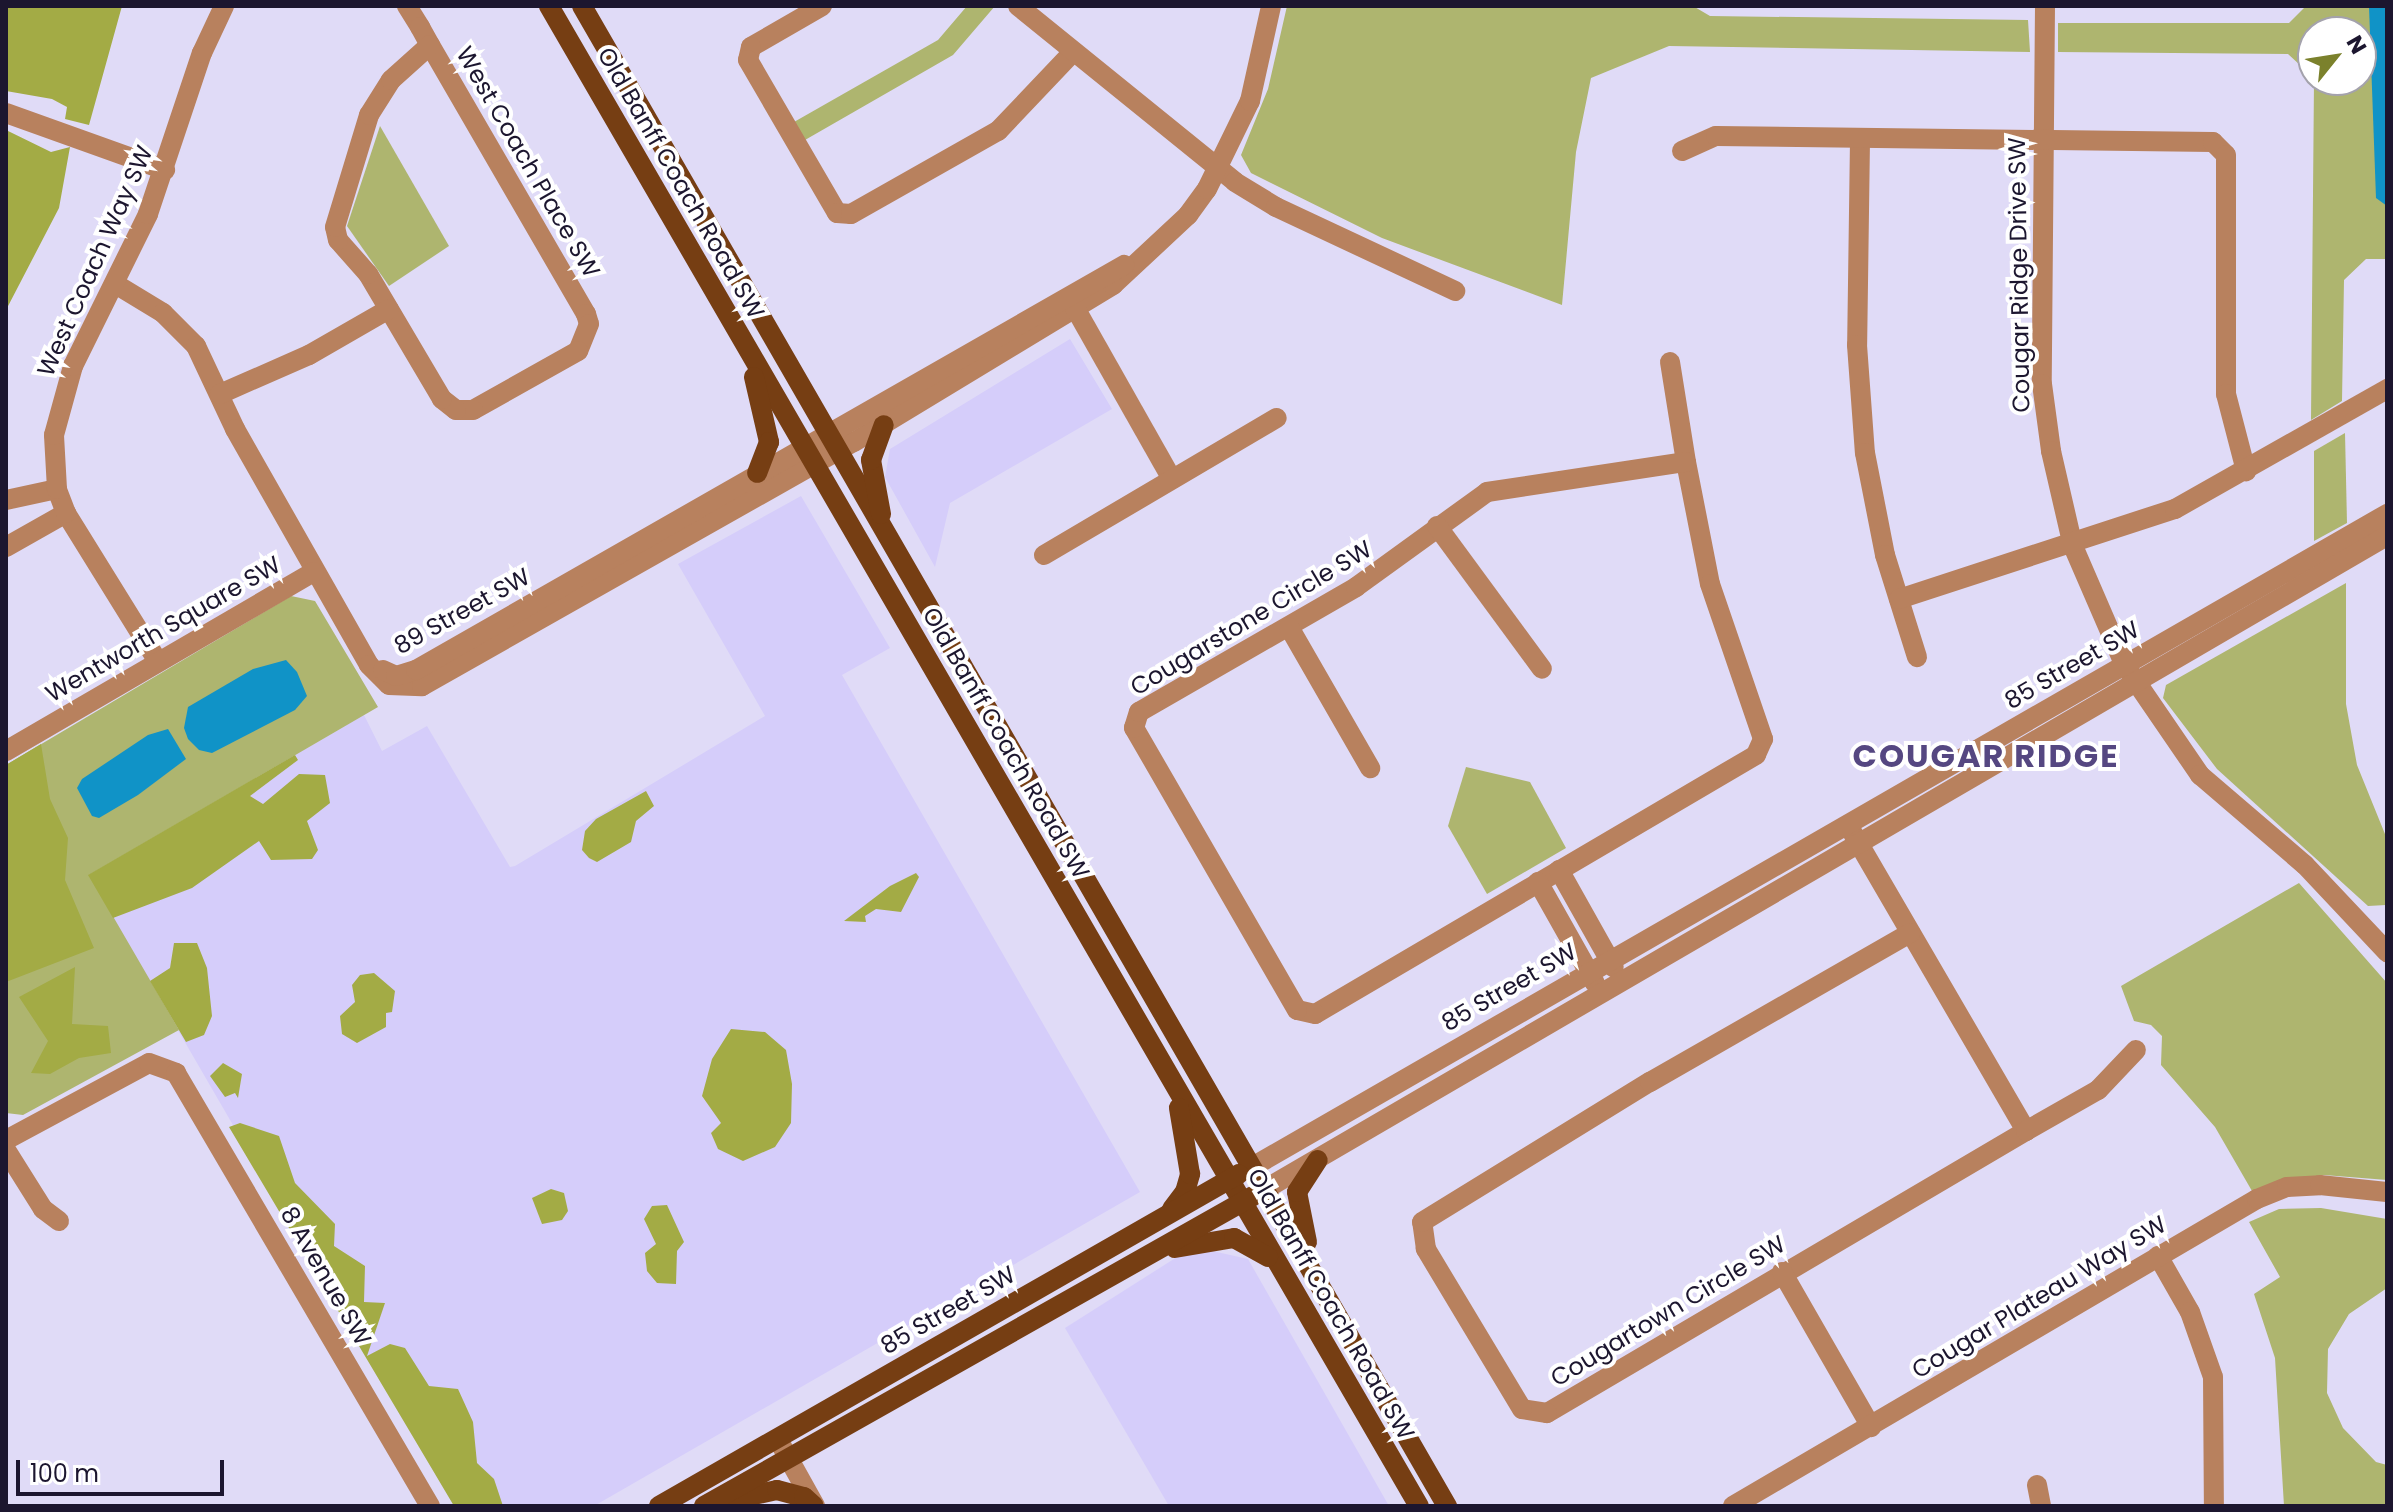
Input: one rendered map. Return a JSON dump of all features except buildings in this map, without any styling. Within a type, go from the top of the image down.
[{"type":"main road","name":"Old Banff Coach Road SW","points":[[549,6],[1419,1506]]},
{"type":"main road","name":"Old Banff Coach Road SW","points":[[582,6],[837,452],[1267,1188],[1447,1506]]},
{"type":"main road","points":[[741,339],[768,434],[757,473]]},
{"type":"main road","points":[[884,425],[871,460],[887,537]]},
{"type":"main road","points":[[1163,1216],[1185,1192],[1190,1163],[1183,1119],[1164,1067]]},
{"type":"main road","points":[[1318,1160],[1300,1183],[1296,1202],[1330,1302]]},
{"type":"main road","name":"85 Street SW","points":[[659,1506],[1254,1166]]},
{"type":"main road","name":"85 Street SW","points":[[705,1506],[1267,1188]]},
{"type":"main road","points":[[1148,1256],[1234,1238],[1253,1245],[1280,1270]]},
{"type":"main road","points":[[705,1506],[777,1490],[804,1497],[814,1506]]},
{"type":"street","name":"West Coach Way SW","points":[[157,660],[66,513],[57,489],[54,435],[61,401],[117,285],[165,170],[202,53],[224,6]]},
{"type":"street","points":[[407,6],[430,45]]},
{"type":"street","points":[[822,6],[751,47],[748,60],[837,213],[851,214],[998,131],[1071,54]]},
{"type":"street","points":[[1018,6],[1071,54],[1217,170],[1276,207],[1455,291]]},
{"type":"street","points":[[802,446],[982,354],[1072,303],[1113,285],[1135,260],[1188,215],[1217,170],[1250,101],[1271,6]]},
{"type":"street","name":"Cougar Ridge Drive SW","points":[[2045,6],[2042,384],[2051,451],[2073,546],[2124,664],[2200,775],[2381,928],[2387,952]]},
{"type":"street","name":"West Coach Place SW","points":[[430,45],[586,314],[589,332],[578,351],[481,407],[456,410],[442,399],[389,309],[338,240],[336,218],[369,115],[401,68],[430,45]]},
{"type":"street","points":[[6,113],[165,170]]},
{"type":"street","points":[[1682,151],[1716,136],[2213,142],[2226,155],[2226,394],[2246,471]]},
{"type":"street","points":[[1860,140],[1860,404],[1875,510],[1917,657]]},
{"type":"street","points":[[117,285],[145,300],[182,330],[196,346],[314,572]]},
{"type":"street","points":[[1072,303],[1172,479]]},
{"type":"street","points":[[220,394],[309,355],[389,309]]},
{"type":"street","points":[[837,452],[884,425],[982,354]]},
{"type":"street","points":[[1670,362],[1686,462]]},
{"type":"street","points":[[1899,599],[2073,546],[2175,509],[2387,389]]},
{"type":"street","points":[[1044,555],[1277,418]]},
{"type":"street","name":"89 Street SW","points":[[680,529],[757,473],[802,446]]},
{"type":"street","name":"89 Street SW","points":[[390,680],[562,597],[680,529],[837,452]]},
{"type":"street","name":"Cougarstone Circle SW","points":[[1686,462],[1710,584],[1763,739],[1756,755],[1315,1014],[1297,1010],[1134,728],[1139,712],[1374,575],[1462,506],[1505,487],[1686,462]]},
{"type":"street","points":[[6,500],[57,489]]},
{"type":"street","points":[[6,547],[66,513]]},
{"type":"street","name":"85 Street SW","points":[[1254,1166],[1588,971],[2387,514]]},
{"type":"street","points":[[1437,526],[1542,669]]},
{"type":"street","name":"85 Street SW","points":[[1267,1188],[2136,685],[2387,536]]},
{"type":"street","name":"Wentworth Square SW","points":[[6,751],[157,660],[314,572],[357,647],[390,680]]},
{"type":"street","points":[[1289,627],[1370,768]]},
{"type":"street","points":[[1848,825],[2026,1131]]},
{"type":"street","points":[[1559,870],[1621,982]]},
{"type":"street","points":[[1538,882],[1601,993]]},
{"type":"street","name":"Cougartown Circle SW","points":[[1910,933],[1433,1213],[1420,1230],[1513,1399],[1539,1414],[2098,1090],[2136,1050]]},
{"type":"street","name":"8 Avenue SW","points":[[6,1140],[149,1063],[176,1073],[430,1506]]},
{"type":"street","points":[[6,1150],[43,1209],[59,1221]]},
{"type":"street","name":"Cougar Plateau Way SW","points":[[1733,1506],[2257,1199],[2287,1187],[2320,1185],[2387,1192]]},
{"type":"street","points":[[2158,1256],[2200,1335],[2213,1377],[2214,1506]]},
{"type":"street","points":[[1782,1272],[1871,1427]]},
{"type":"street","points":[[777,1438],[814,1506]]},
{"type":"shaded area","points":[[1070,339],[1112,409],[950,503],[935,567],[885,477],[890,449]]},
{"type":"shaded area","points":[[801,496],[890,648],[842,675],[1140,1192],[594,1506],[454,1506],[88,875],[364,715],[382,751],[427,726],[510,867],[515,866],[765,716],[678,564]]},
{"type":"shaded area","points":[[1208,1250],[1248,1259],[1389,1506],[1169,1506],[1065,1328],[1177,1257]]},
{"type":"green space","points":[[6,6],[122,6],[89,125],[65,119],[67,107],[52,99],[6,91]]},
{"type":"green space","points":[[967,6],[995,6],[953,55],[805,140],[794,122],[938,40]]},
{"type":"green space","points":[[1287,6],[1693,6],[1710,16],[2028,20],[2030,52],[1669,46],[1591,78],[1576,152],[1562,305],[1382,238],[1251,173],[1241,155],[1268,89]]},
{"type":"green space","points":[[2306,6],[2387,6],[2387,259],[2366,259],[2344,280],[2342,401],[2311,420],[2314,96],[2377,96],[2377,16],[2297,16],[2297,62],[2288,54],[2058,52],[2058,23],[2289,23]]},
{"type":"green space","points":[[380,126],[449,246],[389,286],[347,226]]},
{"type":"green space","points":[[6,130],[51,152],[70,147],[59,208],[6,310]]},
{"type":"green space","points":[[2345,433],[2347,523],[2314,541],[2314,451]]},
{"type":"green space","points":[[2346,583],[2346,704],[2357,765],[2387,839],[2386,905],[2368,906],[2217,769],[2163,698],[2166,685]]},
{"type":"green space","points":[[291,596],[315,601],[378,707],[89,875],[179,1030],[23,1115],[6,1113],[6,765]]},
{"type":"green space","points":[[41,744],[50,799],[68,838],[65,880],[94,948],[6,982],[6,765]]},
{"type":"green space","points":[[295,755],[298,760],[250,796],[263,804],[299,774],[325,775],[330,803],[307,821],[318,850],[312,859],[271,860],[259,841],[192,888],[113,918],[88,875]]},
{"type":"green space","points":[[1466,767],[1530,782],[1566,848],[1487,894],[1448,826]]},
{"type":"green space","points":[[646,791],[654,806],[636,821],[631,842],[597,862],[589,858],[582,850],[585,831],[596,819]]},
{"type":"green space","points":[[916,873],[919,877],[901,912],[876,909],[865,916],[866,922],[844,921],[890,886]]},
{"type":"green space","points":[[2299,883],[2387,983],[2387,1180],[2324,1175],[2252,1191],[2215,1127],[2161,1065],[2162,1036],[2151,1025],[2134,1021],[2121,986]]},
{"type":"green space","points":[[174,943],[197,943],[207,968],[212,1016],[204,1035],[186,1042],[150,981],[170,968]]},
{"type":"green space","points":[[75,967],[72,1024],[108,1026],[111,1053],[79,1058],[50,1074],[31,1073],[48,1041],[19,997]]},
{"type":"green space","points":[[374,973],[395,991],[392,1012],[386,1013],[386,1027],[357,1043],[342,1034],[340,1016],[355,1002],[352,985],[360,975]]},
{"type":"green space","points":[[731,1029],[765,1032],[786,1050],[792,1084],[791,1123],[775,1147],[743,1161],[718,1149],[711,1133],[721,1123],[702,1096],[712,1059]]},
{"type":"green space","points":[[223,1063],[242,1074],[238,1098],[235,1093],[225,1097],[210,1076]]},
{"type":"green space","points":[[240,1123],[279,1136],[295,1183],[335,1224],[334,1246],[365,1266],[364,1302],[385,1303],[367,1356],[390,1344],[405,1348],[429,1386],[458,1389],[473,1422],[477,1463],[494,1479],[503,1506],[454,1506],[229,1127]]},
{"type":"green space","points":[[551,1189],[564,1193],[568,1211],[562,1220],[542,1224],[532,1198]]},
{"type":"green space","points":[[667,1205],[684,1242],[677,1251],[676,1284],[657,1283],[647,1271],[645,1253],[656,1244],[644,1219],[652,1206]]},
{"type":"green space","points":[[2321,1208],[2387,1219],[2387,1288],[2349,1314],[2328,1349],[2327,1393],[2343,1428],[2376,1462],[2387,1465],[2387,1506],[2284,1506],[2275,1358],[2254,1294],[2280,1277],[2249,1222],[2279,1209]]},
{"type":"water","points":[[2369,6],[2387,6],[2387,206],[2376,198],[2372,96],[2377,96],[2377,16],[2369,16]]},
{"type":"water","points":[[286,660],[297,672],[307,696],[295,710],[212,753],[199,750],[188,739],[184,728],[188,707],[253,669]]},
{"type":"water","points":[[168,729],[186,759],[138,795],[99,818],[92,816],[77,788],[82,779],[148,735]]},
{"type":"district","name":"COUGAR RIDGE","points":[[1986,756]]}]
